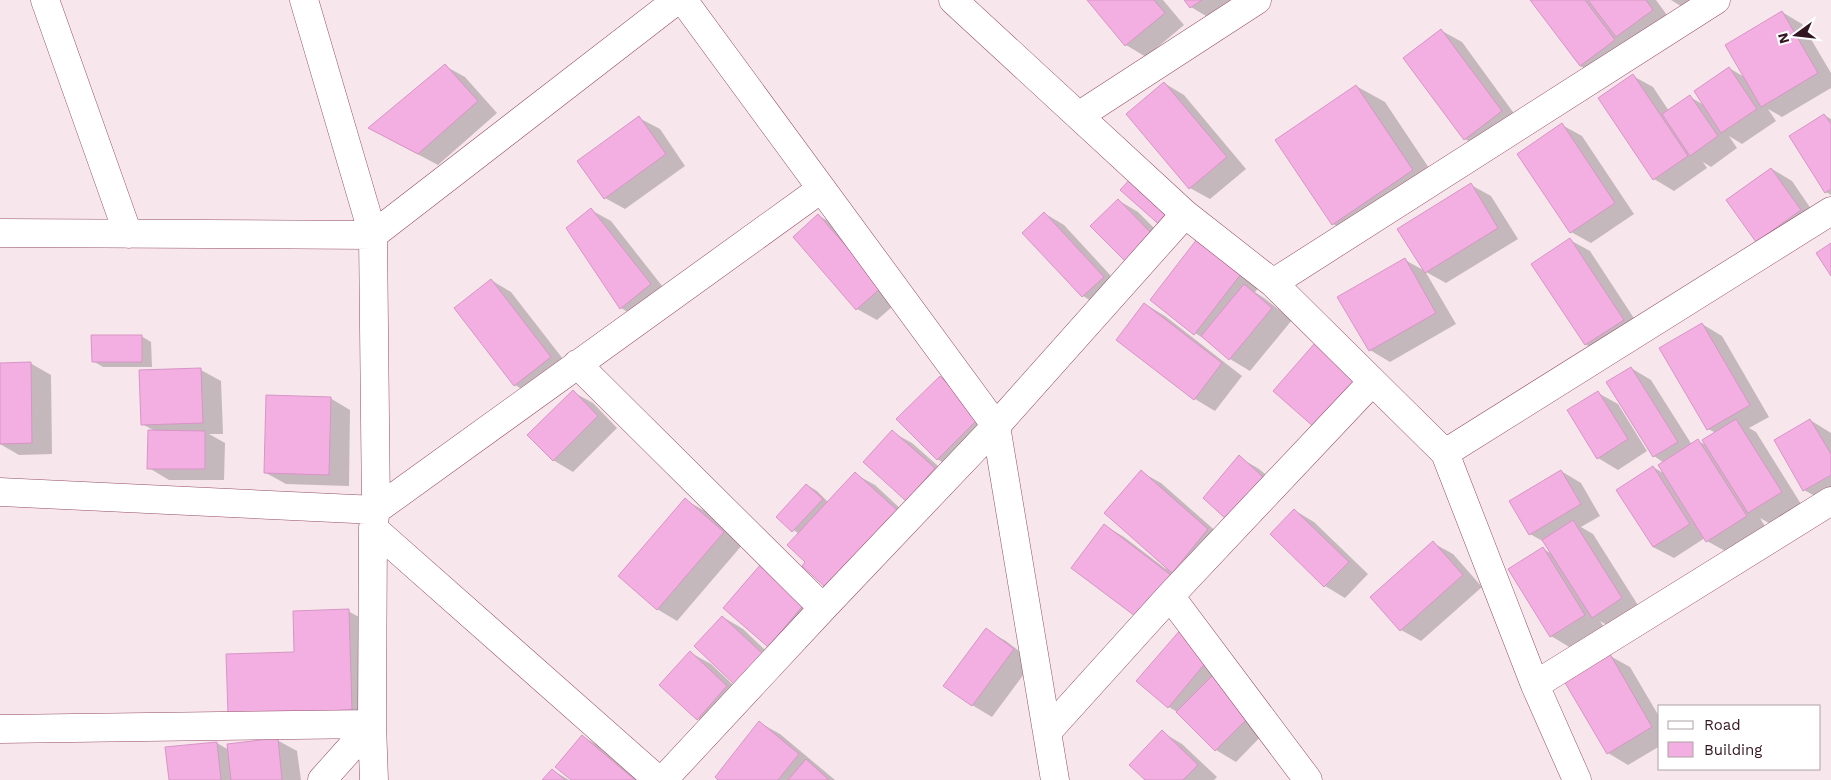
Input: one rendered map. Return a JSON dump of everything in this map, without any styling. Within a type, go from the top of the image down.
[{"type":"street","points":[[45,0],[128,234]]},
{"type":"street","points":[[304,0],[373,235],[374,519],[372,724],[374,780]]},
{"type":"street","points":[[0,233],[373,235],[677,0]]},
{"type":"street","points":[[683,0],[996,426],[1055,780]]},
{"type":"street","points":[[952,0],[1080,115],[1185,214],[1272,283],[1446,453],[1536,685],[1577,780]]},
{"type":"street","points":[[1080,115],[1257,0]]},
{"type":"street","points":[[1272,283],[1716,0]]},
{"type":"street","points":[[374,519],[577,364],[821,189]]},
{"type":"street","points":[[1446,453],[1831,211]]},
{"type":"street","points":[[663,780],[996,426],[1185,214]]},
{"type":"street","points":[[577,364],[823,608]]},
{"type":"street","points":[[1048,731],[1170,596],[1372,382]]},
{"type":"street","points":[[0,492],[374,519],[658,780]]},
{"type":"street","points":[[1536,685],[1831,501]]},
{"type":"street","points":[[1170,596],[1308,780]]},
{"type":"street","points":[[0,729],[372,724]]},
{"type":"street","points":[[322,780],[372,724]]},
{"type":"building","points":[[1087,0],[1154,0],[1165,13],[1125,46]]},
{"type":"building","points":[[1184,0],[1202,0],[1190,8]]},
{"type":"building","points":[[1530,0],[1585,0],[1615,40],[1580,66]]},
{"type":"building","points":[[1588,0],[1646,0],[1653,10],[1616,37]]},
{"type":"building","points":[[1782,11],[1818,73],[1761,107],[1725,45]]},
{"type":"building","points":[[1441,29],[1502,111],[1464,140],[1403,58]]},
{"type":"building","points":[[445,64],[478,101],[418,154],[368,128]]},
{"type":"building","points":[[1729,67],[1757,109],[1721,133],[1694,91]]},
{"type":"building","points":[[1633,74],[1688,156],[1653,180],[1598,98]]},
{"type":"building","points":[[1164,82],[1227,157],[1189,189],[1126,114]]},
{"type":"building","points":[[1356,85],[1413,170],[1332,225],[1275,140]]},
{"type":"building","points":[[1690,95],[1718,136],[1690,156],[1662,114]]},
{"type":"building","points":[[1824,114],[1831,124],[1831,189],[1825,193],[1789,136]]},
{"type":"building","points":[[639,116],[666,154],[604,199],[577,161]]},
{"type":"building","points":[[1562,123],[1615,203],[1570,233],[1517,154]]},
{"type":"building","points":[[1771,168],[1801,210],[1756,242],[1726,200]]},
{"type":"building","points":[[1133,176],[1173,214],[1162,227],[1120,190]]},
{"type":"building","points":[[1471,183],[1498,228],[1425,273],[1397,229]]},
{"type":"building","points":[[1118,199],[1153,235],[1126,262],[1090,226]]},
{"type":"building","points":[[591,208],[651,284],[620,309],[566,228]]},
{"type":"building","points":[[1044,212],[1104,277],[1082,297],[1022,233]]},
{"type":"building","points":[[818,214],[882,287],[856,310],[793,237]]},
{"type":"building","points":[[1570,238],[1624,320],[1585,345],[1531,264]]},
{"type":"building","points":[[1197,239],[1241,274],[1194,335],[1150,300]]},
{"type":"building","points":[[1831,243],[1831,276],[1816,253]]},
{"type":"building","points":[[1405,258],[1436,313],[1369,351],[1337,297]]},
{"type":"building","points":[[491,279],[551,357],[514,386],[454,308]]},
{"type":"building","points":[[1244,284],[1272,308],[1229,360],[1201,336]]},
{"type":"building","points":[[1144,303],[1222,363],[1194,400],[1116,340]]},
{"type":"building","points":[[1702,323],[1750,405],[1707,430],[1659,348]]},
{"type":"building","points":[[91,335],[142,335],[142,362],[92,362]]},
{"type":"building","points":[[1315,343],[1357,380],[1315,428],[1273,391]]},
{"type":"building","points":[[31,362],[32,443],[0,444],[0,363]]},
{"type":"building","points":[[1631,367],[1678,442],[1653,457],[1606,382]]},
{"type":"building","points":[[201,368],[203,423],[141,425],[139,370]]},
{"type":"building","points":[[940,376],[980,417],[937,460],[896,419]]},
{"type":"building","points":[[573,390],[598,416],[553,461],[527,435]]},
{"type":"building","points":[[1598,391],[1628,439],[1597,459],[1567,410]]},
{"type":"building","points":[[266,395],[331,397],[329,475],[264,473]]},
{"type":"building","points":[[1736,419],[1782,492],[1748,513],[1702,440]]},
{"type":"building","points":[[1810,419],[1831,454],[1831,475],[1803,491],[1774,440]]},
{"type":"building","points":[[148,430],[205,431],[205,469],[147,469]]},
{"type":"building","points":[[892,430],[935,468],[906,501],[863,462]]},
{"type":"building","points":[[1698,439],[1747,516],[1706,542],[1658,465]]},
{"type":"building","points":[[1239,455],[1263,477],[1227,520],[1203,498]]},
{"type":"building","points":[[1653,466],[1690,524],[1653,547],[1616,490]]},
{"type":"building","points":[[1141,470],[1208,529],[1172,573],[1104,513]]},
{"type":"building","points":[[1561,470],[1581,504],[1529,535],[1509,501]]},
{"type":"building","points":[[855,472],[897,510],[825,587],[802,566],[805,562],[787,545]]},
{"type":"building","points":[[806,484],[823,499],[792,532],[776,517]]},
{"type":"building","points":[[685,498],[724,532],[657,610],[618,576]]},
{"type":"building","points":[[1294,509],[1349,562],[1324,587],[1270,534]]},
{"type":"building","points":[[1573,520],[1622,598],[1592,618],[1542,540]]},
{"type":"building","points":[[1104,524],[1172,576],[1139,619],[1071,568]]},
{"type":"building","points":[[1433,541],[1463,575],[1400,631],[1370,597]]},
{"type":"building","points":[[1543,547],[1585,615],[1550,637],[1508,569]]},
{"type":"building","points":[[761,564],[806,602],[768,647],[723,608]]},
{"type":"building","points":[[349,609],[352,710],[228,714],[226,654],[294,652],[293,611]]},
{"type":"building","points":[[722,616],[764,655],[735,685],[694,646]]},
{"type":"building","points":[[986,628],[1014,649],[972,706],[943,686]]},
{"type":"building","points":[[1182,628],[1207,661],[1168,708],[1136,681]]},
{"type":"building","points":[[690,651],[727,686],[697,720],[659,685]]},
{"type":"building","points":[[1610,654],[1652,727],[1607,754],[1564,681]]},
{"type":"building","points":[[1213,675],[1252,714],[1215,751],[1176,712]]},
{"type":"building","points":[[759,721],[799,754],[778,780],[718,780],[715,777]]},
{"type":"building","points":[[1162,730],[1198,765],[1183,780],[1145,780],[1129,765]]},
{"type":"building","points":[[582,735],[635,780],[571,780],[555,767]]},
{"type":"building","points":[[278,738],[282,780],[231,780],[227,744]]},
{"type":"building","points":[[217,742],[221,780],[169,780],[165,747]]},
{"type":"building","points":[[806,759],[829,780],[788,780]]},
{"type":"building","points":[[552,769],[565,780],[542,780]]}]
